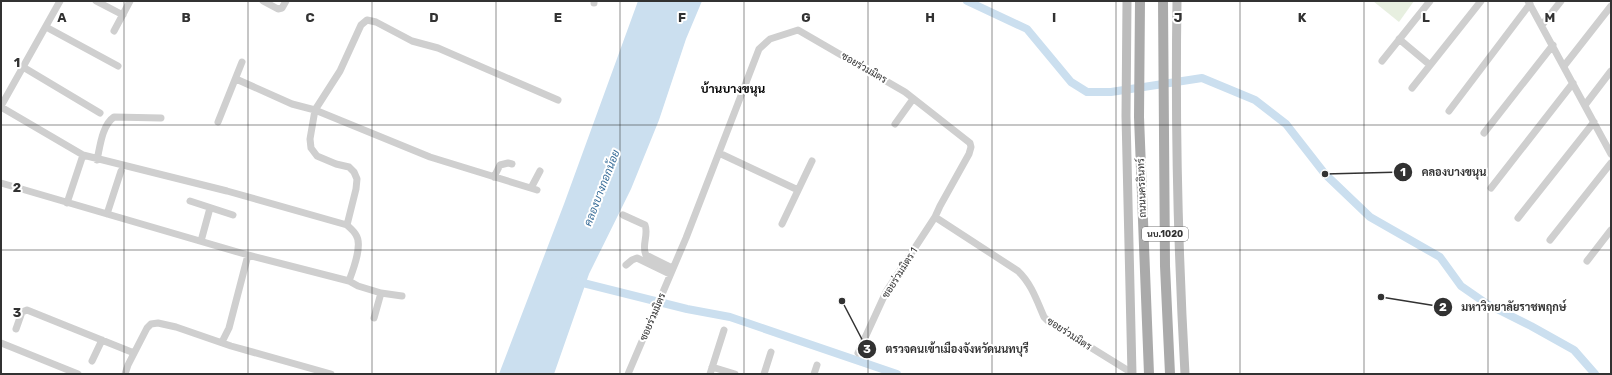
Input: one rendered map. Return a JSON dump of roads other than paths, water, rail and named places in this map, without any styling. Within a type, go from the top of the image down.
[{"type":"main road","name":"ถนนนครอินทร์","points":[[1127,1],[1126,100],[1132,374]]},
{"type":"main road","name":"ถนนนครอินทร์","points":[[1140,1],[1139,99],[1149,374]]},
{"type":"main road","name":"นบ.1020","points":[[1163,1],[1165,266],[1170,374]]},
{"type":"main road","name":"นบ.1020","points":[[1177,1],[1176,74],[1179,240],[1185,374]]},
{"type":"street","points":[[60,1],[1,106],[83,156],[227,191],[347,225],[356,233],[359,244],[349,281]]},
{"type":"street","points":[[96,1],[123,15]]},
{"type":"street","points":[[114,31],[130,1]]},
{"type":"street","points":[[263,1],[276,8],[282,8],[286,1]]},
{"type":"street","points":[[1382,61],[1430,1]]},
{"type":"street","points":[[1412,88],[1481,1]]},
{"type":"street","points":[[1542,25],[1561,1]]},
{"type":"street","points":[[1449,111],[1529,2],[1610,149]]},
{"type":"street","points":[[1564,66],[1611,6]]},
{"type":"street","points":[[347,225],[356,190],[357,179],[354,172],[349,167],[325,160],[314,152],[310,144],[310,139],[315,110],[340,71],[361,25],[367,20],[376,22],[412,41],[438,48],[558,100]]},
{"type":"street","points":[[46,27],[118,66]]},
{"type":"street","name":"ซอยร่วมมิตร","points":[[628,374],[686,238],[759,49],[770,39],[796,30],[801,31],[905,92],[967,140],[971,147],[969,154],[935,217],[1018,271],[1031,289],[1044,317],[1048,321],[1132,374]]},
{"type":"street","points":[[1399,39],[1430,66]]},
{"type":"street","points":[[1484,133],[1553,45]]},
{"type":"street","points":[[218,122],[242,62]]},
{"type":"street","points":[[23,67],[100,113]]},
{"type":"street","points":[[1585,105],[1611,71]]},
{"type":"street","points":[[236,79],[292,104],[315,110],[430,157],[494,177],[534,189],[540,171]]},
{"type":"street","points":[[1491,188],[1573,83]]},
{"type":"street","points":[[896,124],[913,99]]},
{"type":"street","points":[[97,160],[106,127],[110,120],[114,117],[161,118]]},
{"type":"street","points":[[1518,218],[1594,122]]},
{"type":"street","points":[[719,153],[798,190]]},
{"type":"street","points":[[67,202],[83,156]]},
{"type":"street","points":[[782,224],[812,161]]},
{"type":"street","points":[[494,177],[500,165],[508,163],[512,164]]},
{"type":"street","points":[[1550,240],[1611,163]]},
{"type":"street","points":[[107,214],[121,171]]},
{"type":"street","points":[[1,183],[248,255],[349,281],[358,286],[381,293],[402,296]]},
{"type":"street","points":[[190,201],[233,215]]},
{"type":"street","points":[[201,241],[210,208]]},
{"type":"street","points":[[623,216],[645,225],[644,252],[646,255],[671,271]]},
{"type":"street","name":"ซอยร่วมมิตร 1","points":[[858,353],[886,292],[935,217]]},
{"type":"street","points":[[1587,262],[1611,230]]},
{"type":"street","points":[[222,342],[229,328],[248,255]]},
{"type":"street","points":[[626,265],[637,258],[671,271]]},
{"type":"street","points":[[374,318],[381,293]]},
{"type":"street","points":[[16,329],[22,312],[27,310],[134,353]]},
{"type":"street","points":[[125,374],[147,328],[151,324],[158,323],[176,327],[331,374]]},
{"type":"street","points":[[724,330],[711,370],[735,374]]},
{"type":"street","points":[[92,361],[102,340]]},
{"type":"street","points":[[1,343],[78,374]]},
{"type":"street","points":[[764,374],[771,352]]},
{"type":"street","points":[[814,374],[817,365]]},
{"type":"water","name":"คลองบางกอกน้อย","points":[[638,1],[702,1],[686,39],[659,120],[631,189],[589,274],[554,374],[499,374],[564,204]]},
{"type":"waterway","points":[[967,1],[1027,29],[1071,82],[1087,92],[1111,92],[1202,78],[1255,100],[1286,124],[1325,174],[1370,217],[1440,257],[1461,286],[1487,304],[1574,350],[1595,374]]},
{"type":"waterway","points":[[575,281],[687,309],[730,317],[897,374]]},
{"type":"place","name":"คลองบางขนุน","points":[[1325,174]]},
{"type":"place","name":"มหาวิทยาลัยราชพฤกษ์","points":[[1381,297]]},
{"type":"place","name":"ตรวจคนเข้าเมืองจังหวัดนนทบุรี","points":[[842,301]]},
{"type":"district","name":"บ้านบางขนุน","points":[[733,89]]}]
